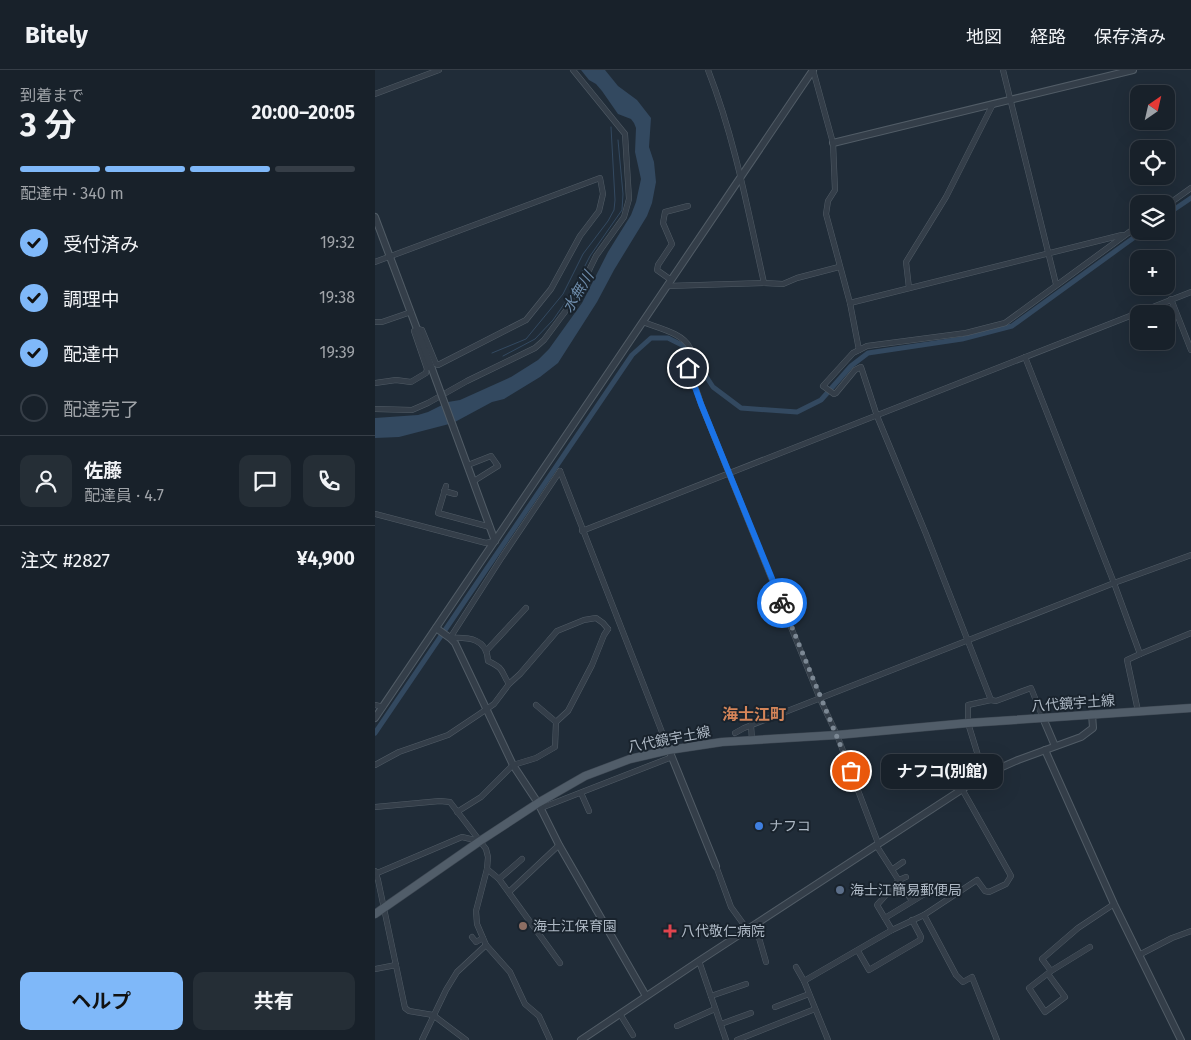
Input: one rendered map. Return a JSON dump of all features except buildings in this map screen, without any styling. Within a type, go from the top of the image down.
[{"type":"main road","name":"八代鏡宇土線","points":[[375,914],[480,841],[540,806],[585,776],[630,759],[723,742],[1191,708]]},
{"type":"street","points":[[375,94],[439,70]]},
{"type":"street","points":[[375,409],[412,410],[428,404],[467,381],[535,348],[544,340],[576,297],[596,256],[624,217],[629,199],[625,134],[573,70]]},
{"type":"street","points":[[708,70],[720,101],[741,176],[764,283]]},
{"type":"street","points":[[375,718],[813,70]]},
{"type":"street","points":[[813,70],[833,143],[835,190],[828,201],[826,214],[859,350]]},
{"type":"street","points":[[1003,70],[1056,284]]},
{"type":"street","points":[[833,143],[1133,70]]},
{"type":"street","points":[[909,288],[906,262],[946,197],[993,104]]},
{"type":"street","points":[[375,262],[600,178],[603,194],[599,211],[580,236],[551,289],[526,320],[438,365],[435,364],[422,330],[417,329]]},
{"type":"street","points":[[1175,200],[1191,188]]},
{"type":"street","points":[[671,280],[657,270],[658,265],[672,244],[663,223],[665,212],[688,206]]},
{"type":"street","points":[[375,217],[433,369],[495,541]]},
{"type":"street","points":[[991,700],[877,416],[861,367],[855,370],[834,394],[823,386],[853,353],[867,346],[966,333],[1005,323],[1130,231]]},
{"type":"street","points":[[849,303],[1125,234]]},
{"type":"street","points":[[667,286],[783,284],[797,278],[839,267]]},
{"type":"street","points":[[582,531],[1191,292]]},
{"type":"street","points":[[1171,300],[1191,350]]},
{"type":"street","points":[[375,322],[382,322],[411,312]]},
{"type":"street","points":[[643,322],[678,336],[687,342],[690,348],[679,357],[692,376],[701,404],[820,699],[837,735],[877,844],[912,901]]},
{"type":"street","points":[[375,383],[396,380],[411,382],[426,373],[427,369],[414,331],[417,329]]},
{"type":"street","points":[[1025,357],[1140,654]]},
{"type":"street","points":[[467,465],[491,456],[498,466],[474,481]]},
{"type":"street","points":[[450,638],[502,556],[560,471],[731,907],[747,929]]},
{"type":"street","points":[[455,494],[445,489],[438,513],[490,527]]},
{"type":"street","points":[[375,514],[486,544],[495,541]]},
{"type":"street","points":[[735,733],[751,725],[1114,583],[1191,555]]},
{"type":"street","points":[[487,650],[526,608]]},
{"type":"street","points":[[375,765],[399,752],[448,735],[494,704],[509,684],[520,674],[557,630],[595,618],[608,629]]},
{"type":"street","points":[[436,628],[455,643],[513,765],[540,806],[559,845],[646,996]]},
{"type":"street","points":[[608,629],[621,629]]},
{"type":"street","points":[[457,812],[481,797],[513,765],[536,758],[555,747],[556,722],[568,711],[591,665],[603,635],[608,629]]},
{"type":"street","points":[[1138,711],[1127,660],[1191,633]]},
{"type":"street","points":[[450,638],[460,637],[480,642],[487,650],[488,661],[503,670],[509,684]]},
{"type":"street","points":[[984,774],[968,723],[968,705],[991,700],[996,702],[1031,688],[1055,746]]},
{"type":"street","points":[[375,704],[383,707]]},
{"type":"street","points":[[535,705],[556,722]]},
{"type":"street","points":[[581,1040],[699,960],[984,774],[1088,733],[1093,728],[1092,714]]},
{"type":"street","points":[[751,725],[752,740]]},
{"type":"street","points":[[1045,750],[1114,904],[1181,1040]]},
{"type":"street","points":[[540,806],[581,793],[671,753]]},
{"type":"street","points":[[804,981],[893,930],[924,915],[977,880],[985,891],[989,892],[1006,884],[1011,876],[962,789]]},
{"type":"street","points":[[581,793],[589,811]]},
{"type":"street","points":[[375,807],[440,801],[450,802],[480,841],[486,849],[488,857],[487,869],[476,911],[477,924],[486,945],[510,972],[525,1004],[539,1016],[551,1040]]},
{"type":"street","points":[[466,1040],[433,1016],[409,1012],[405,1008],[375,873],[462,837],[480,841]]},
{"type":"street","points":[[509,892],[559,845]]},
{"type":"street","points":[[499,879],[522,859]]},
{"type":"street","points":[[893,869],[903,862]]},
{"type":"street","points":[[487,869],[499,879],[560,963]]},
{"type":"street","points":[[893,930],[877,905],[899,880],[906,876]]},
{"type":"street","points":[[885,918],[926,893]]},
{"type":"street","points":[[1090,947],[1050,972],[1029,988],[1045,1012],[1065,997],[1050,972],[1042,959],[1078,928],[1114,904]]},
{"type":"street","points":[[924,915],[955,974],[963,982],[972,977],[997,1040]]},
{"type":"street","points":[[858,951],[869,970],[920,940],[921,937],[912,920]]},
{"type":"street","points":[[755,924],[766,962]]},
{"type":"street","points":[[1139,955],[1172,938],[1191,931]]},
{"type":"street","points":[[472,937],[476,942],[483,938]]},
{"type":"street","points":[[422,1040],[457,972],[486,945]]},
{"type":"street","points":[[699,960],[726,1040]]},
{"type":"street","points":[[375,969],[396,965]]},
{"type":"street","points":[[796,967],[804,981],[828,1040]]},
{"type":"street","points":[[711,996],[746,984]]},
{"type":"street","points":[[775,1008],[809,994]]},
{"type":"street","points":[[737,1040],[815,1008]]},
{"type":"street","points":[[677,1026],[715,1010]]},
{"type":"street","points":[[721,1024],[751,1013]]},
{"type":"street","points":[[620,1014],[633,1035]]},
{"type":"water","points":[[581,70],[605,70],[618,86],[637,100],[651,118],[649,147],[654,162],[656,182],[652,203],[647,216],[597,302],[558,363],[540,377],[504,399],[492,402],[453,423],[399,437],[375,438],[375,418],[418,415],[428,412],[511,377],[538,360],[549,349],[582,303],[608,252],[631,215],[641,179],[635,152],[636,128],[634,123],[631,119],[618,114],[602,91]]},
{"type":"waterway","name":"水無川","points":[[492,353],[526,339],[563,294],[583,254],[614,210],[611,127]]},
{"type":"waterway","name":"水無川","points":[[503,356],[535,339],[553,320],[569,297],[590,256],[622,210],[623,194],[618,140]]},
{"type":"waterway","points":[[1175,209],[1191,198]]},
{"type":"waterway","points":[[375,733],[632,355],[651,338],[668,338],[682,345],[696,361],[713,387],[741,408],[797,412],[821,400],[851,366],[868,353],[962,339],[1012,326],[1131,240]]},
{"type":"way so far","points":[[782,603],[851,771]]},
{"type":"place","name":"ナフコ(別館)","points":[[851,771]]},
{"type":"place","name":"ナフコ","points":[[759,826]]},
{"type":"place","name":"海士江簡易郵便局","points":[[840,890]]},
{"type":"place","name":"海士江保育園","points":[[523,926]]},
{"type":"place","name":"八代敬仁病院","points":[[670,931]]},
{"type":"district","name":"海士江町","points":[[754,714]]},
{"type":"route","points":[[688,368],[782,603]]}]
